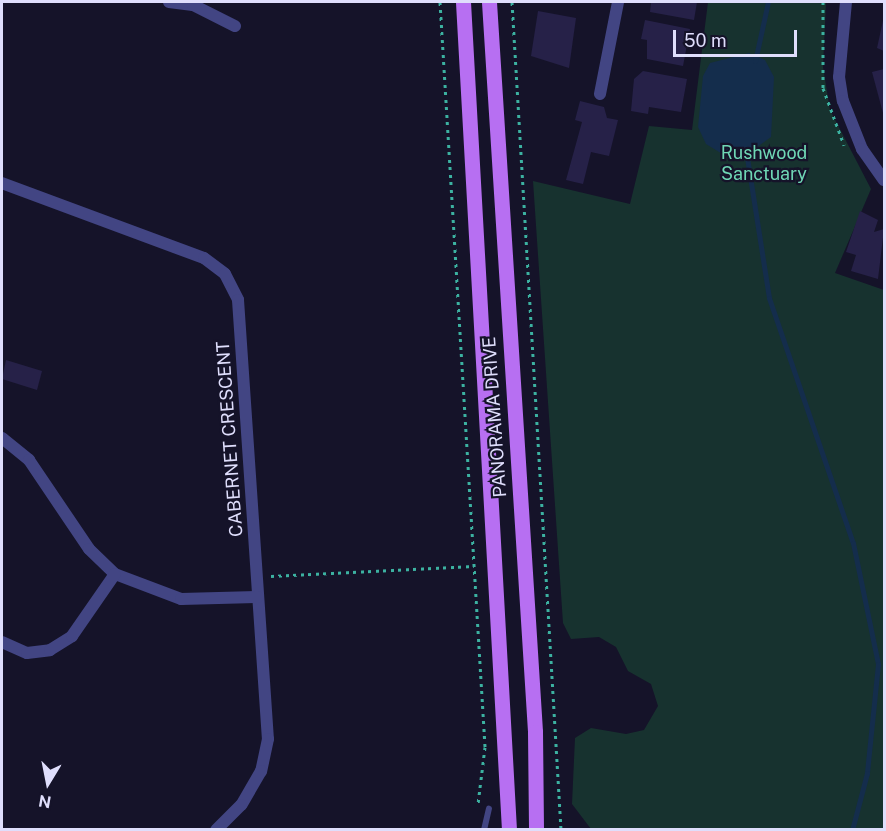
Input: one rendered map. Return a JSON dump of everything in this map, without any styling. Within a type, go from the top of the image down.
[{"type":"main road","name":"PANORAMA DRIVE","points":[[463,2],[497,565],[508,830]]},
{"type":"main road","name":"PANORAMA DRIVE","points":[[489,2],[535,732],[536,830]]},
{"type":"street","points":[[169,2],[193,5],[236,26]]},
{"type":"street","points":[[600,94],[618,2]]},
{"type":"street","points":[[846,2],[839,77],[843,101],[862,149],[885,180]]},
{"type":"street","name":"CABERNET CRESCENT","points":[[2,183],[204,258],[225,274],[238,300],[268,739],[261,771],[241,805],[216,830]]},
{"type":"street","points":[[2,438],[29,460],[89,549],[115,574],[181,599],[258,597]]},
{"type":"street","points":[[2,642],[27,653],[50,650],[72,636],[115,574]]},
{"type":"lane","points":[[484,830],[489,809]]},
{"type":"path","points":[[440,2],[485,747],[477,812]]},
{"type":"path","points":[[512,2],[561,830]]},
{"type":"path","points":[[257,577],[497,565]]},
{"type":"green space","name":"Rushwood Sanctuary","points":[[708,2],[826,2],[823,67],[830,110],[871,189],[835,273],[884,290],[884,829],[591,829],[572,804],[575,738],[591,728],[626,734],[644,730],[658,706],[651,684],[628,671],[616,647],[599,637],[571,639],[563,623],[533,181],[630,204],[649,126],[692,130]]},
{"type":"water","points":[[749,53],[765,60],[774,77],[771,137],[745,156],[724,155],[706,144],[698,127],[703,76],[710,63]]},
{"type":"building","points":[[651,2],[697,2],[694,20],[650,12]]},
{"type":"building","points":[[538,11],[576,18],[569,68],[531,56]]},
{"type":"building","points":[[884,16],[884,51],[877,48]]},
{"type":"building","points":[[645,20],[690,29],[683,66],[647,59],[647,40],[641,39]]},
{"type":"building","points":[[884,69],[884,113],[883,113],[872,72]]},
{"type":"building","points":[[643,71],[687,79],[681,112],[649,107],[648,114],[631,111],[634,79]]},
{"type":"building","points":[[580,101],[604,107],[607,118],[618,120],[609,156],[591,152],[583,184],[566,180],[582,122],[575,120]]},
{"type":"building","points":[[860,211],[878,220],[874,232],[884,229],[878,279],[851,271],[856,255],[846,252]]},
{"type":"building","points":[[6,360],[42,371],[37,390],[2,379]]},
{"type":"waterway","points":[[755,61],[768,2]]},
{"type":"waterway","points":[[746,151],[769,298],[853,543],[878,664],[867,773],[852,830]]}]
